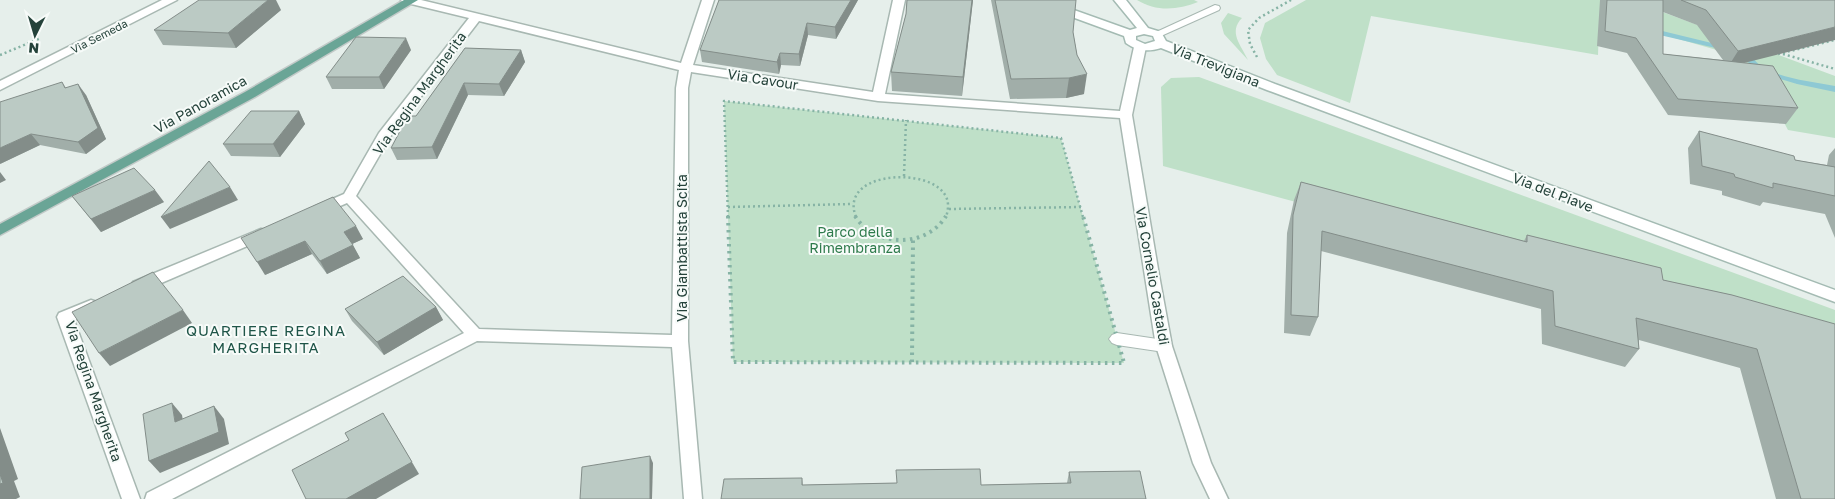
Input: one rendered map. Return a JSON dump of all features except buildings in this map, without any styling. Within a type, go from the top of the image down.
[{"type":"main road","name":"Via Panoramica","points":[[0,230],[248,95],[411,0]]},
{"type":"street","name":"Via Semeda","points":[[0,86],[172,0]]},
{"type":"street","name":"Via Cavour","points":[[407,0],[686,68],[878,97],[1126,115]]},
{"type":"street","name":"Via Giambattista Scita","points":[[693,499],[680,341],[682,88],[686,68],[708,0]]},
{"type":"street","points":[[878,97],[899,0]]},
{"type":"street","points":[[1035,0],[1130,34],[1144,30],[1120,0]]},
{"type":"street","name":"Via Regina Margherita","points":[[348,197],[384,136],[476,16]]},
{"type":"street","name":"Via Trevigiana","points":[[1144,30],[1271,87]]},
{"type":"street","points":[[1130,34],[1130,41],[1140,47],[1152,47],[1159,38]]},
{"type":"street","name":"Via Cornelio Castaldi","points":[[1140,47],[1126,115],[1164,346],[1202,463],[1219,499]]},
{"type":"street","name":"Via del Piave","points":[[1271,87],[1835,296]]},
{"type":"street","points":[[303,216],[348,197],[476,335]]},
{"type":"street","points":[[129,290],[275,228]]},
{"type":"street","name":"Via Regina Margherita","points":[[102,302],[65,317],[131,499]]},
{"type":"street","points":[[154,499],[476,335],[680,341]]},
{"type":"lane","points":[[1159,38],[1215,8]]},
{"type":"lane","points":[[1118,339],[1164,346]]},
{"type":"path","points":[[1259,18],[1291,0]]},
{"type":"path","points":[[1771,54],[1781,54],[1835,40]]},
{"type":"path","points":[[1781,54],[1835,69]]},
{"type":"path","points":[[724,101],[1061,138],[1080,207],[1124,363],[733,362],[724,101]]},
{"type":"path","points":[[904,176],[906,120]]},
{"type":"path","points":[[904,176],[919,178],[942,190],[948,199],[950,209],[947,219],[939,228],[913,239],[897,240],[882,238],[869,232],[859,224],[853,215],[853,204],[857,195],[876,180],[904,176]]},
{"type":"path","points":[[728,207],[853,204]]},
{"type":"path","points":[[950,209],[1080,207]]},
{"type":"path","points":[[912,362],[913,239]]},
{"type":"green space","points":[[1137,0],[1194,0],[1198,2],[1183,7],[1159,8]]},
{"type":"green space","points":[[1306,0],[1630,0],[1835,76],[1835,138],[1788,130],[1762,81],[1741,57],[1661,34],[1599,23],[1598,55],[1371,16],[1350,103],[1277,75],[1266,59],[1260,38],[1265,23]]},
{"type":"green space","points":[[1228,13],[1242,18],[1236,28],[1236,33],[1239,44],[1248,60],[1224,34],[1221,23]]},
{"type":"green space","points":[[1199,77],[1835,310],[1835,348],[1163,166],[1161,87],[1171,78]]},
{"type":"green space","name":"Parco della Rimembranza","points":[[724,101],[1061,138],[1124,363],[733,362]]},
{"type":"waterway","points":[[1650,30],[1724,48]]},
{"type":"waterway","points":[[1742,55],[1754,62],[1760,70],[1800,82],[1835,89]]},
{"type":"district","name":"QUARTIERE REGINA MARGHERITA","points":[[266,338]]}]
